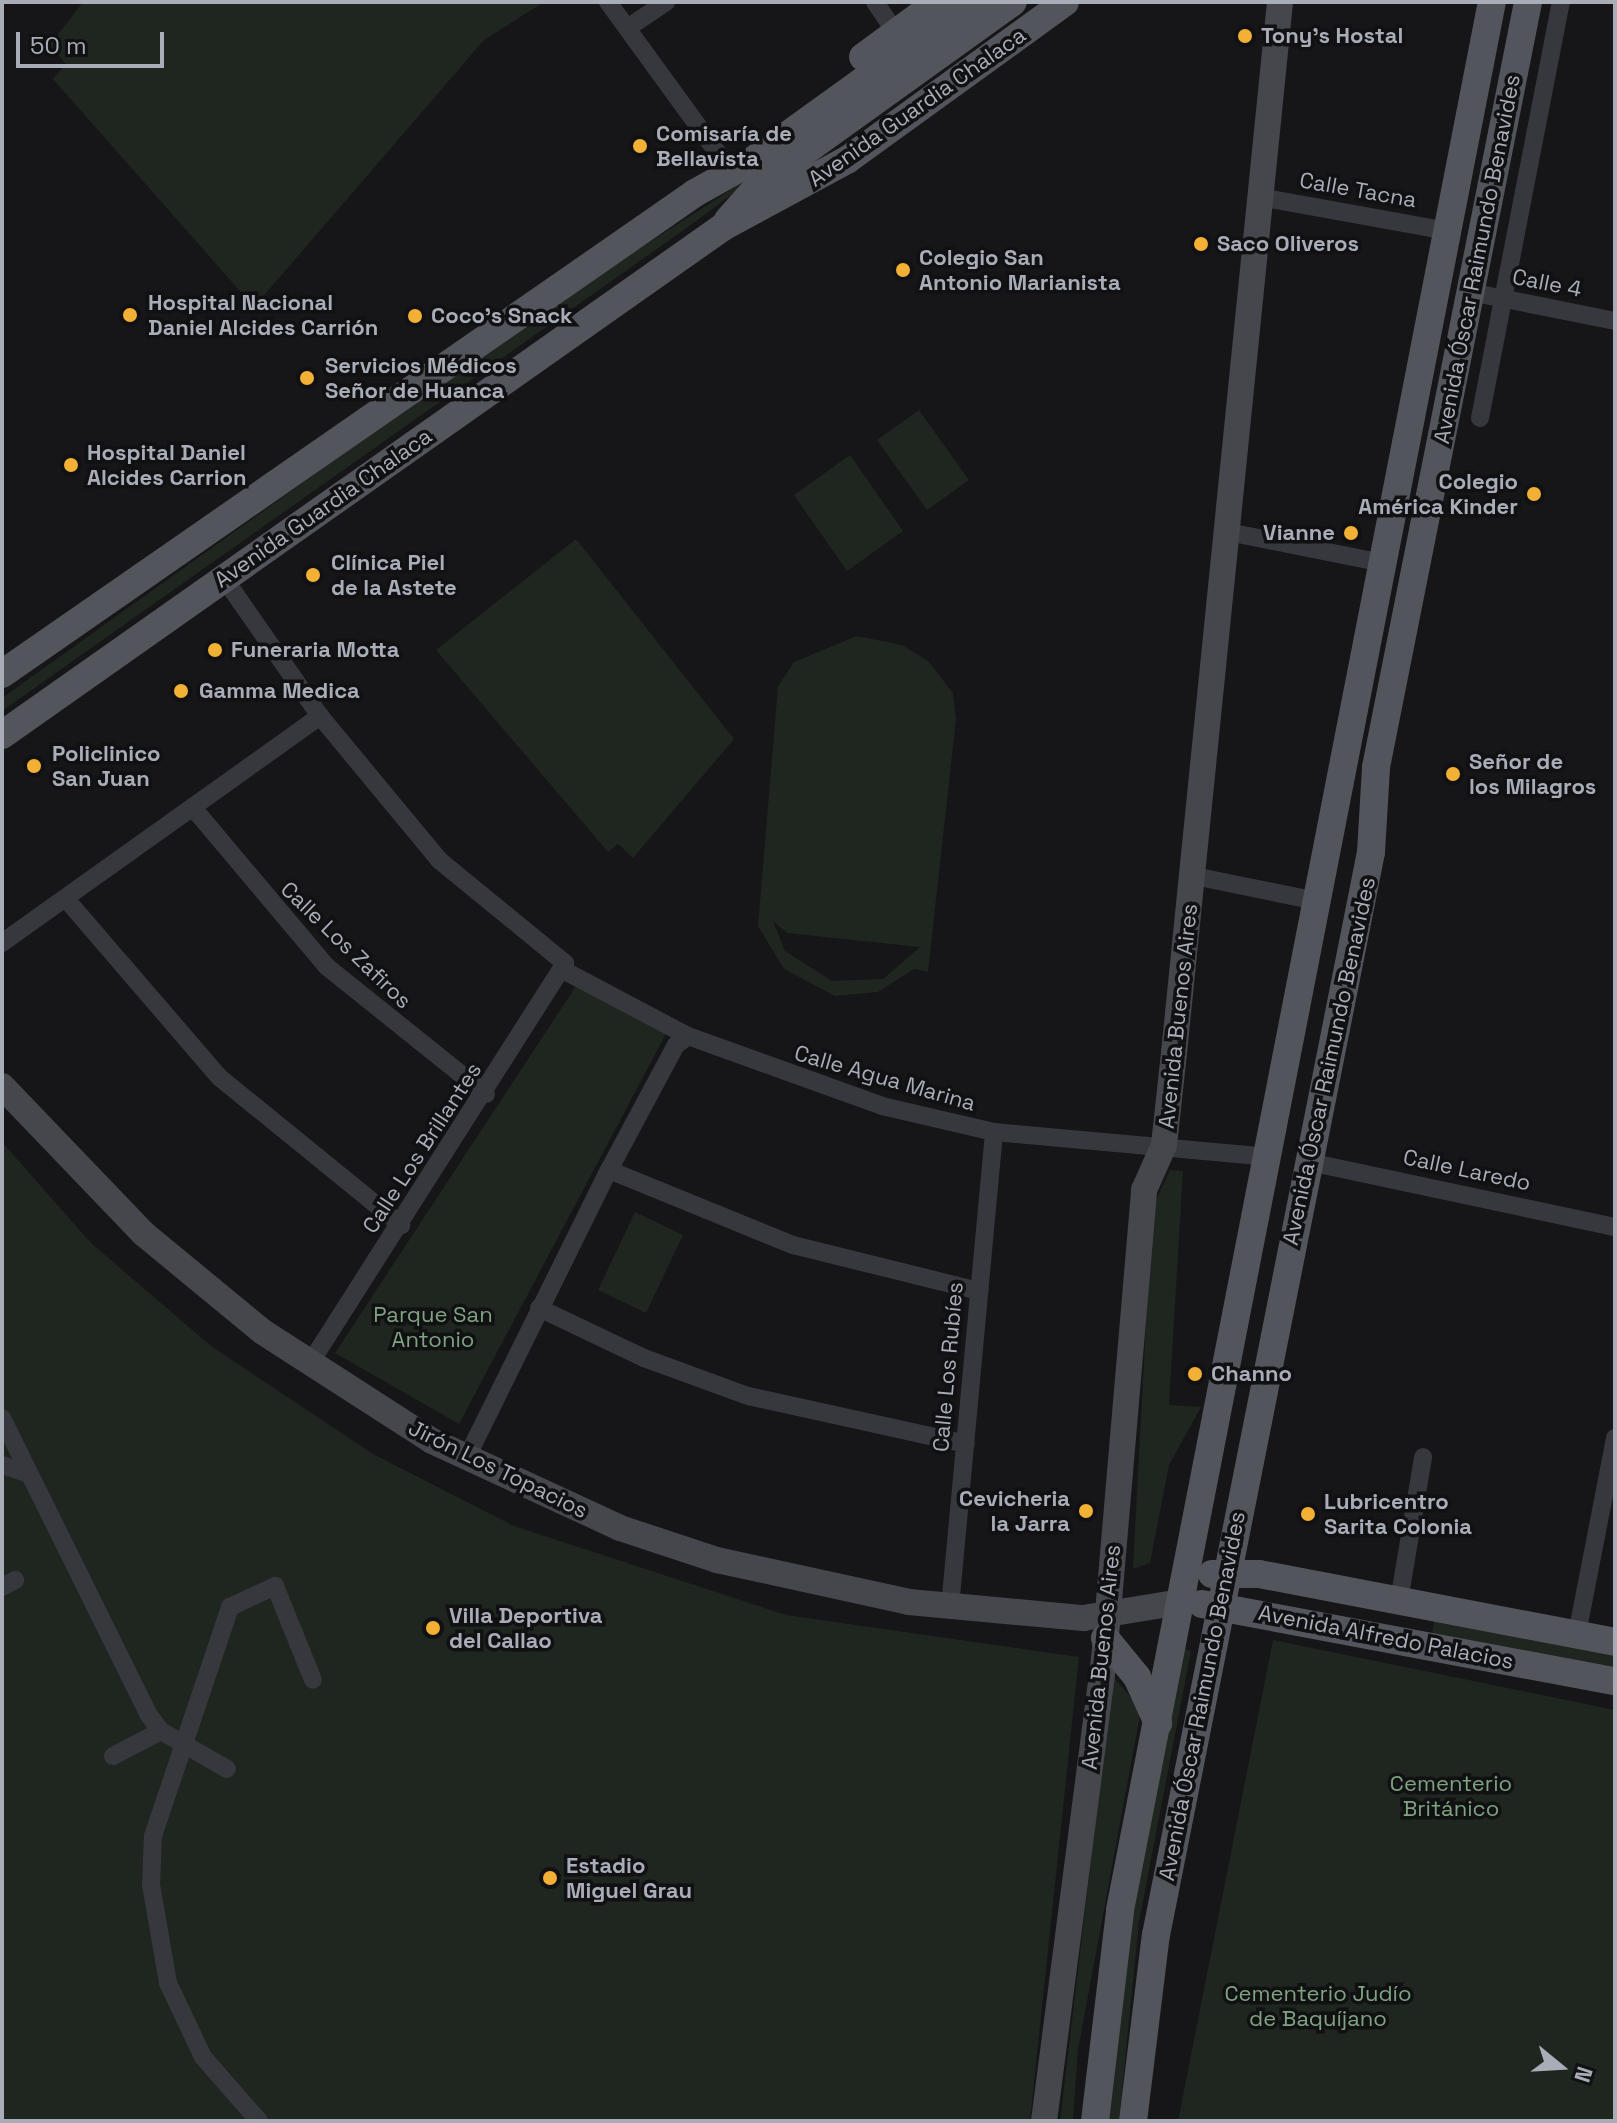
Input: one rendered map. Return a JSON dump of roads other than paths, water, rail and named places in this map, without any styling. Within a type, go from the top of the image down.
[{"type":"main road","name":"Avenida Guardia Chalaca","points":[[723,227],[744,169],[896,33],[938,2]]},
{"type":"main road","name":"Avenida Guardia Chalaca","points":[[744,169],[972,2]]},
{"type":"main road","name":"Avenida Guardia Chalaca","points":[[2,674],[695,193],[744,169],[1013,2]]},
{"type":"main road","name":"Avenida Guardia Chalaca","points":[[2,735],[723,227],[847,160],[1065,2]]},
{"type":"main road","name":"Avenida Buenos Aires","points":[[1044,2121],[1106,1627],[1144,1190],[1164,1145],[1194,876],[1280,2]]},
{"type":"main road","name":"Avenida Óscar Raimundo Benavides","points":[[1095,2121],[1120,1910],[1492,2]]},
{"type":"main road","name":"Avenida Óscar Raimundo Benavides","points":[[1133,2121],[1156,1935],[1219,1605],[1375,832],[1376,767],[1528,2]]},
{"type":"main road","points":[[1414,406],[1446,412]]},
{"type":"main road","points":[[1303,976],[1346,978],[1317,901]]},
{"type":"main road","name":"Jirón Los Topacios","points":[[2,1086],[144,1234],[309,1365],[466,1459],[620,1528],[717,1560],[950,1607],[1106,1627]]},
{"type":"main road","name":"Avenida Alfredo Palacios","points":[[1106,1627],[1183,1593],[1227,1569],[1615,1642]]},
{"type":"main road","name":"Avenida Alfredo Palacios","points":[[1183,1593],[1219,1605],[1615,1681]]},
{"type":"main road","points":[[1405,1642],[1406,1602]]},
{"type":"main road","points":[[1106,1627],[1137,1677],[1158,1723]]},
{"type":"street","points":[[608,2],[744,169]]},
{"type":"street","points":[[629,27],[666,2]]},
{"type":"street","points":[[875,2],[896,33]]},
{"type":"street","name":"Avenida Óscar Raimundo Benavides","points":[[1480,418],[1561,2]]},
{"type":"street","name":"Calle Tacna","points":[[1260,197],[1447,231]]},
{"type":"street","name":"Calle 4","points":[[1470,292],[1615,321]]},
{"type":"street","points":[[1228,532],[1383,563]]},
{"type":"street","points":[[224,578],[320,716],[439,860],[563,963]]},
{"type":"street","points":[[2,943],[194,809],[320,716]]},
{"type":"street","name":"Calle Los Zafiros","points":[[194,809],[326,966],[486,1094]]},
{"type":"street","points":[[1194,876],[1317,901]]},
{"type":"street","points":[[66,899],[219,1077],[401,1225]]},
{"type":"street","name":"Calle Agua Marina","points":[[563,963],[688,1036],[882,1106],[994,1132],[1164,1145],[1267,1157]]},
{"type":"street","name":"Calle Los Brillantes","points":[[309,1365],[486,1094],[563,963]]},
{"type":"street","points":[[466,1459],[609,1170],[676,1045],[688,1036]]},
{"type":"street","name":"Calle Los Rubíes","points":[[950,1607],[994,1132]]},
{"type":"street","name":"Calle Laredo","points":[[1309,1162],[1615,1227]]},
{"type":"street","points":[[609,1170],[793,1245],[979,1291]]},
{"type":"street","points":[[539,1308],[748,1396],[966,1444]]},
{"type":"street","points":[[2,1418],[161,1731],[227,1769]]},
{"type":"street","points":[[1577,1634],[1615,1438]]},
{"type":"street","points":[[1406,1602],[1423,1457]]},
{"type":"street","points":[[2,1465],[29,1474]]},
{"type":"street","points":[[259,2121],[223,2088],[183,2022],[155,1929],[153,1836],[230,1607],[275,1586],[313,1680]]},
{"type":"street","points":[[113,1756],[161,1731]]},
{"type":"place","name":"Tony's Hostal","points":[[1245,36]]},
{"type":"place","name":"Comisaría de Bellavista","points":[[640,146]]},
{"type":"place","name":"Saco Oliveros","points":[[1201,244]]},
{"type":"place","name":"Colegio San Antonio Marianista","points":[[903,270]]},
{"type":"place","name":"Hospital Nacional Daniel Alcides Carrión","points":[[130,315]]},
{"type":"place","name":"Coco's Snack","points":[[415,316]]},
{"type":"place","name":"Servicios Médicos Señor de Huanca","points":[[307,378]]},
{"type":"place","name":"Hospital Daniel Alcides Carrion","points":[[71,465]]},
{"type":"place","name":"Colegio América Kinder","points":[[1534,494]]},
{"type":"place","name":"Vianne","points":[[1351,533]]},
{"type":"place","name":"Clínica Piel de la Astete","points":[[313,575]]},
{"type":"place","name":"Funeraria Motta","points":[[215,650]]},
{"type":"place","name":"Gamma Medica","points":[[181,691]]},
{"type":"place","name":"Policlinico San Juan","points":[[34,766]]},
{"type":"place","name":"Señor de los Milagros","points":[[1453,774]]},
{"type":"place","name":"Channo","points":[[1195,1374]]},
{"type":"place","name":"Cevicheria la Jarra","points":[[1086,1511]]},
{"type":"place","name":"Lubricentro Sarita Colonia","points":[[1308,1514]]},
{"type":"place","name":"Villa Deportiva del Callao","points":[[433,1628]]},
{"type":"place","name":"Estadio Miguel Grau","points":[[550,1878]]},
{"type":"park label","name":"Parque San Antonio","points":[[433,1326]]},
{"type":"park label","name":"Cementerio Británico","points":[[1451,1796]]},
{"type":"park label","name":"Cementerio Judío de Baquíjano","points":[[1318,2006]]}]
